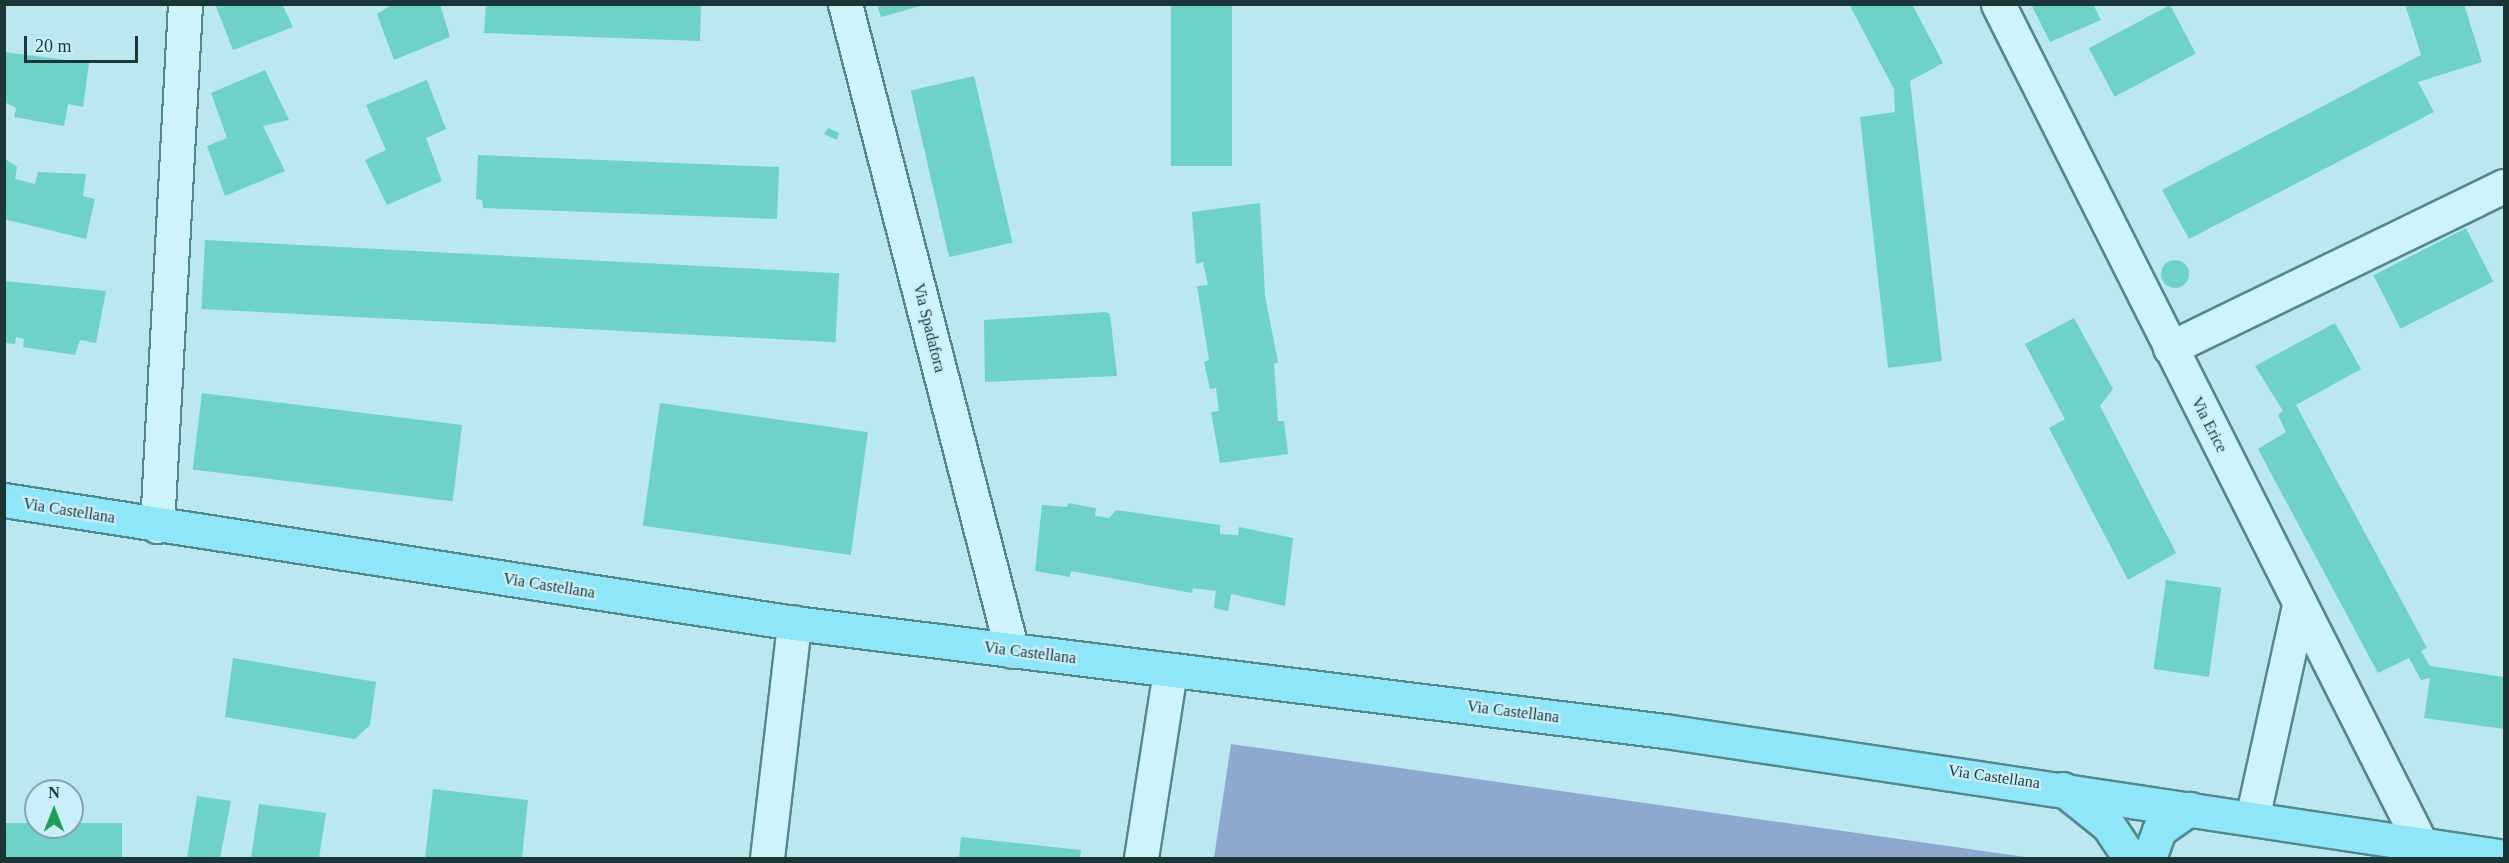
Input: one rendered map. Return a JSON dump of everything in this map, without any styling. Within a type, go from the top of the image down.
[{"type":"main road","name":"Via Castellana","points":[[4,500],[157,526],[794,623],[2059,786],[2189,809],[2505,857]]},
{"type":"main road","name":"Via Castellana","points":[[2059,786],[2108,825],[2130,858]]},
{"type":"main road","points":[[2149,858],[2159,830],[2189,809]]},
{"type":"street","points":[[157,526],[185,4]]},
{"type":"street","name":"Via Spadafora","points":[[845,4],[1012,651]]},
{"type":"street","name":"Via Erice","points":[[1998,4],[2421,844]]},
{"type":"street","points":[[2170,348],[2505,186]]},
{"type":"street","points":[[2252,819],[2300,606]]},
{"type":"street","points":[[767,858],[794,623]]},
{"type":"street","points":[[1141,858],[1170,670]]},
{"type":"shaded area","points":[[1231,744],[2032,858],[1214,858]]},
{"type":"building","points":[[215,4],[282,4],[293,27],[233,50]]},
{"type":"building","points":[[393,4],[440,4],[450,37],[394,60],[377,14]]},
{"type":"building","points":[[486,4],[701,4],[700,41],[484,33]]},
{"type":"building","points":[[877,4],[924,4],[924,5],[881,17]]},
{"type":"building","points":[[1171,4],[1232,4],[1232,166],[1171,166]]},
{"type":"building","points":[[1849,4],[1912,4],[1943,63],[1910,81],[1942,361],[1888,368],[1860,117],[1895,112],[1894,89]]},
{"type":"building","points":[[2031,4],[2093,4],[2101,20],[2050,42]]},
{"type":"building","points":[[2405,4],[2464,4],[2482,62],[2418,82],[2434,112],[2189,239],[2162,190],[2421,55]]},
{"type":"building","points":[[2170,5],[2196,54],[2115,97],[2089,48]]},
{"type":"building","points":[[4,52],[89,63],[83,107],[68,104],[64,126],[14,117],[16,108],[4,102]]},
{"type":"building","points":[[265,70],[289,120],[263,126],[285,171],[225,196],[207,146],[227,138],[211,93]]},
{"type":"building","points":[[974,76],[1012,243],[949,257],[911,91]]},
{"type":"building","points":[[427,80],[446,129],[426,138],[442,181],[387,205],[365,160],[386,150],[366,105]]},
{"type":"building","points":[[828,128],[839,133],[837,140],[824,134]]},
{"type":"building","points":[[478,155],[779,167],[777,219],[483,208],[482,200],[476,199]]},
{"type":"building","points":[[4,158],[17,167],[15,179],[35,184],[38,172],[86,174],[83,196],[95,199],[86,239],[4,219]]},
{"type":"building","points":[[1260,203],[1265,296],[1278,362],[1274,364],[1278,421],[1284,421],[1288,454],[1220,463],[1211,412],[1219,411],[1216,388],[1210,389],[1204,362],[1209,360],[1197,286],[1208,285],[1203,262],[1196,264],[1192,212]]},
{"type":"building","points":[[2466,228],[2493,281],[2401,329],[2373,275]]},
{"type":"building","points":[[205,240],[839,273],[836,342],[201,309]]},
{"type":"building","points":[[2175,260],[2185,264],[2189,274],[2185,284],[2175,288],[2165,284],[2161,274],[2165,264]]},
{"type":"building","points":[[4,281],[106,291],[96,343],[80,340],[75,355],[23,347],[24,339],[16,337],[15,344],[4,343]]},
{"type":"building","points":[[1106,312],[1110,314],[1117,376],[985,382],[984,320]]},
{"type":"building","points":[[2074,318],[2113,389],[2100,406],[2176,553],[2128,580],[2049,428],[2065,419],[2025,344]]},
{"type":"building","points":[[2335,323],[2361,369],[2296,405],[2427,648],[2421,651],[2430,666],[2504,677],[2504,729],[2424,718],[2430,678],[2421,680],[2409,658],[2378,673],[2258,449],[2286,432],[2278,415],[2283,411],[2255,366]]},
{"type":"building","points":[[202,393],[462,425],[453,501],[193,469]]},
{"type":"building","points":[[660,403],[868,432],[851,555],[643,526]]},
{"type":"building","points":[[1068,503],[1096,508],[1095,516],[1109,518],[1116,510],[1220,525],[1220,534],[1238,535],[1239,527],[1293,538],[1285,606],[1231,594],[1228,611],[1214,608],[1216,591],[1193,588],[1192,593],[1071,571],[1070,577],[1035,571],[1042,505],[1067,507]]},
{"type":"building","points":[[2166,580],[2221,588],[2209,677],[2153,669]]},
{"type":"building","points":[[233,658],[376,682],[370,725],[355,739],[225,717]]},
{"type":"building","points":[[433,789],[528,800],[522,858],[425,858]]},
{"type":"building","points":[[197,796],[231,801],[220,858],[187,858]]},
{"type":"building","points":[[259,804],[326,813],[319,858],[251,858]]},
{"type":"building","points":[[4,823],[24,823],[24,839],[84,839],[84,823],[122,823],[122,858],[4,858]]},
{"type":"building","points":[[961,837],[1081,850],[1080,858],[959,858]]}]
